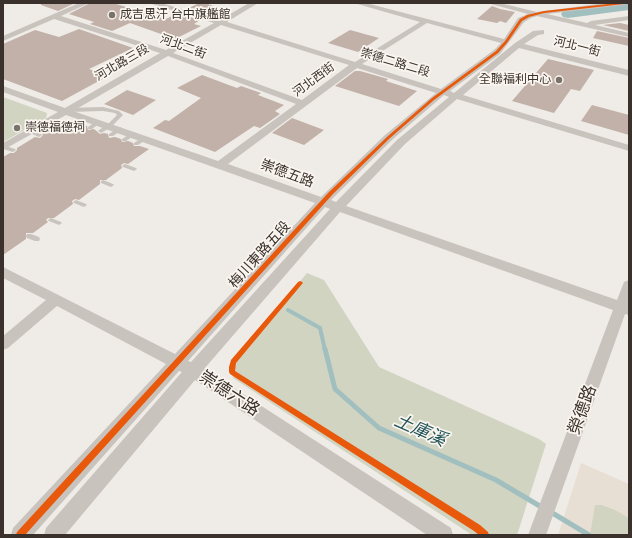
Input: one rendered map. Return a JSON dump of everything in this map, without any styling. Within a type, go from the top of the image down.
[{"type":"street","points":[[3,40],[85,3]]},
{"type":"street","name":"崇德二路二段","points":[[153,3],[220,22],[355,65],[629,148]]},
{"type":"street","name":"河北路三段","points":[[3,147],[34,133],[65,110],[254,3]]},
{"type":"street","name":"河北一街","points":[[358,3],[629,73]]},
{"type":"street","points":[[491,3],[533,20],[583,25],[629,35]]},
{"type":"street","points":[[533,20],[624,3]]},
{"type":"street","name":"梅川東路五段","points":[[53,535],[194,371],[355,188],[401,142],[456,96],[512,44],[521,20],[528,16],[533,20]]},
{"type":"street","name":"河北二街","points":[[55,17],[167,53],[301,103]]},
{"type":"street","points":[[583,25],[629,18]]},
{"type":"street","name":"河北西街","points":[[220,165],[301,103],[355,65],[426,21]]},
{"type":"street","name":"梅川東路五段","points":[[20,535],[323,203],[389,137],[443,92],[491,56],[512,44],[541,32]]},
{"type":"street","name":"崇德五路","points":[[3,89],[65,110],[79,119],[105,129],[220,165],[323,203],[625,309]]},
{"type":"street","name":"崇德六路","points":[[3,272],[194,371],[444,535]]},
{"type":"street","name":"榮德路","points":[[537,535],[556,482],[625,309],[629,285]]},
{"type":"street","points":[[3,344],[56,299]]},
{"type":"lane","points":[[65,110],[103,108],[117,112],[120,115],[105,129]]},
{"type":"lane","points":[[3,147],[13,150]]},
{"type":"lane","points":[[125,166],[134,169]]},
{"type":"lane","points":[[103,182],[111,185]]},
{"type":"lane","points":[[76,202],[84,205]]},
{"type":"lane","points":[[51,220],[59,223]]},
{"type":"lane","points":[[29,236],[37,240]]},
{"type":"green space","points":[[3,97],[47,113],[46,118],[3,142]]},
{"type":"green space","points":[[307,273],[324,280],[379,367],[539,439],[546,444],[517,535],[472,535],[233,378],[230,365]]},
{"type":"green space","points":[[579,480],[629,485],[629,535],[560,535]]},
{"type":"shaded area","points":[[581,463],[629,484],[629,518],[602,505],[595,505],[590,535],[558,535]]},
{"type":"building","points":[[41,3],[75,3],[58,11],[41,5]]},
{"type":"building","points":[[90,3],[113,3],[166,19],[178,13],[200,20],[194,24],[201,26],[175,39],[130,23],[112,31],[90,24],[94,22],[69,14]]},
{"type":"building","points":[[199,3],[206,3],[219,9],[209,15],[187,9]]},
{"type":"building","points":[[492,6],[515,12],[506,23],[500,21],[497,23],[477,19]]},
{"type":"building","points":[[620,23],[629,25],[629,31],[603,25]]},
{"type":"building","points":[[79,29],[133,48],[89,69],[108,76],[62,101],[3,79],[3,44],[35,30],[59,37]]},
{"type":"building","points":[[350,30],[379,38],[358,52],[328,43]]},
{"type":"building","points":[[597,31],[629,38],[629,46],[593,38]]},
{"type":"building","name":"全聯福利中心","points":[[548,59],[594,70],[580,91],[571,89],[554,113],[512,101]]},
{"type":"building","points":[[355,71],[388,79],[386,81],[417,91],[399,106],[335,86]]},
{"type":"building","points":[[202,75],[237,88],[241,86],[261,93],[258,95],[284,105],[275,111],[280,114],[260,128],[254,126],[215,152],[153,128],[165,120],[169,121],[201,98],[177,88]]},
{"type":"building","points":[[127,90],[156,100],[133,115],[104,104]]},
{"type":"building","points":[[592,105],[629,115],[629,135],[581,121]]},
{"type":"building","points":[[292,118],[324,130],[304,145],[272,133]]},
{"type":"building","points":[[62,121],[72,121],[73,124],[79,123],[87,126],[88,130],[94,129],[100,134],[108,134],[109,138],[115,137],[121,139],[122,142],[128,141],[133,143],[134,146],[149,149],[128,164],[124,163],[121,165],[122,168],[106,180],[100,180],[100,184],[79,200],[75,199],[72,201],[73,204],[54,218],[48,218],[46,220],[48,222],[33,233],[26,233],[26,239],[3,255],[3,157],[10,153],[14,153],[17,148],[35,137],[40,138],[43,135],[42,133]]},
{"type":"waterway","points":[[568,14],[629,6]]},
{"type":"waterway","name":"土庫溪","points":[[288,310],[320,328],[325,350]]},
{"type":"waterway","name":"土庫溪","points":[[325,349],[335,389],[379,428],[496,480],[543,508]]},
{"type":"waterway","name":"土庫溪","points":[[549,511],[589,535]]},
{"type":"cycle path","points":[[20,535],[331,193],[389,137],[433,99],[497,52],[521,20],[528,16],[544,12],[624,3]]},
{"type":"cycle path","points":[[300,283],[233,362],[232,372],[477,528],[485,535]]},
{"type":"place","name":"成吉思汗 台中旗艦館","points":[[112,15]]},
{"type":"place","name":"全聯福利中心","points":[[559,80]]},
{"type":"place","name":"崇德福德祠","points":[[17,128]]}]
